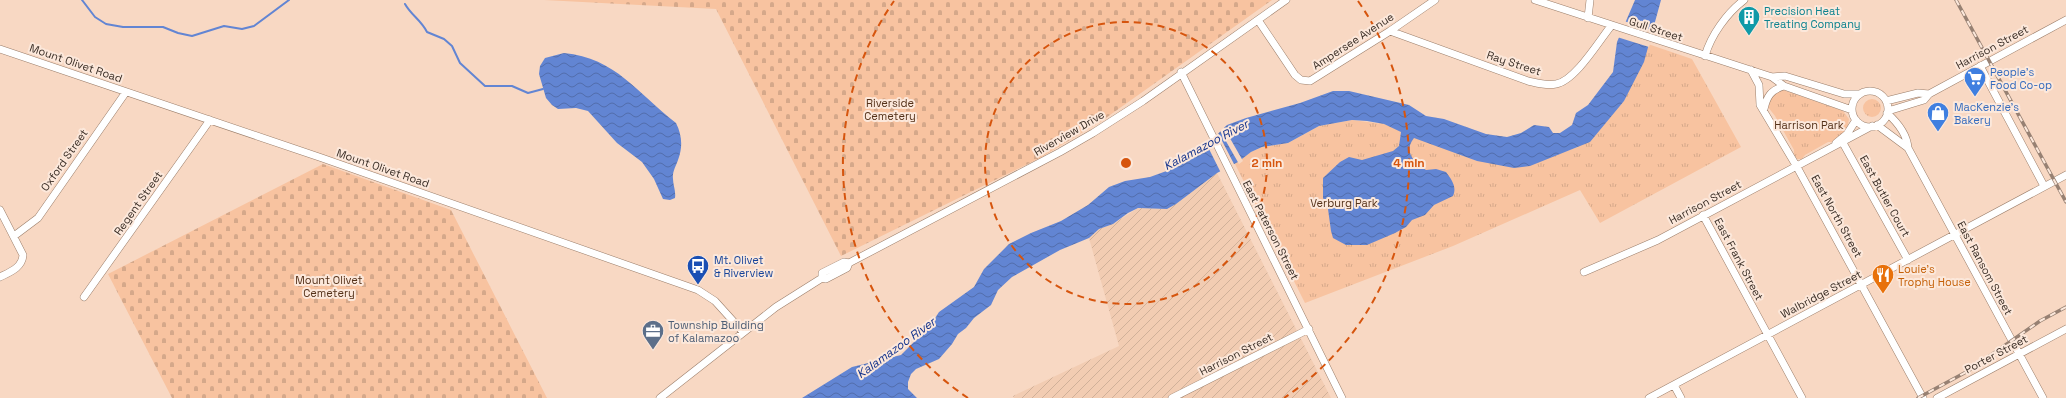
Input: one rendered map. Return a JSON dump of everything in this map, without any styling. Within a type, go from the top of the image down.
[{"type":"street","name":"Riverview Drive","points":[[660,398],[776,307],[822,278],[826,279],[847,268],[848,263],[1060,152],[1143,101],[1181,72],[1286,0]]},
{"type":"street","name":"Ampersee Avenue","points":[[1258,20],[1287,65],[1298,79],[1310,81],[1390,32],[1435,0]]},
{"type":"street","name":"Gull Street","points":[[1535,0],[1751,70],[1772,76],[1785,76],[1844,94],[1860,94]]},
{"type":"street","points":[[1588,18],[1590,0]]},
{"type":"street","points":[[1705,56],[1722,23],[1733,9],[1744,0]]},
{"type":"street","name":"Harrison Street","points":[[1888,112],[1924,100],[1929,94],[2066,20]]},
{"type":"street","name":"Ray Street","points":[[1390,32],[1528,81],[1547,84],[1560,83],[1571,77],[1612,26]]},
{"type":"street","name":"Mount Olivet Road","points":[[0,49],[210,120],[698,290],[715,301],[743,332]]},
{"type":"street","points":[[1980,66],[2044,186]]},
{"type":"street","name":"East North Street","points":[[1751,70],[1759,85],[1760,105],[1797,167],[1923,398]]},
{"type":"street","name":"East Paterson Street","points":[[1181,72],[1238,191],[1309,329],[1342,398]]},
{"type":"street","name":"Gull Street","points":[[1772,76],[1784,86],[1852,110]]},
{"type":"street","points":[[1764,110],[1768,95],[1777,88],[1784,86]]},
{"type":"street","points":[[1872,91],[1877,92],[1886,101],[1888,112],[1882,122],[1875,126],[1861,124],[1856,120],[1852,110],[1853,104],[1860,94],[1872,91]]},
{"type":"street","name":"Oxford Street","points":[[14,236],[38,218],[126,92]]},
{"type":"street","name":"Harrison Street","points":[[1886,101],[1918,94],[1929,94]]},
{"type":"street","name":"East Ransom Street","points":[[1888,112],[1907,139],[1908,148],[2043,398]]},
{"type":"street","name":"Regent Street","points":[[84,297],[210,120]]},
{"type":"street","name":"Harrison Street","points":[[1834,146],[1847,134],[1856,120]]},
{"type":"street","name":"Harrison Street","points":[[1584,272],[1658,240],[1834,146],[1843,143],[1875,126]]},
{"type":"street","name":"East Ransom Street","points":[[1875,126],[1908,148]]},
{"type":"street","name":"East Butler Court","points":[[1843,143],[1908,260]]},
{"type":"street","name":"Walbridge Street","points":[[1650,398],[1862,286],[2066,175]]},
{"type":"street","points":[[0,210],[23,255],[21,262],[14,270],[0,277]]},
{"type":"street","name":"East Frank Street","points":[[1703,215],[1802,398]]},
{"type":"street","name":"Harrison Street","points":[[1172,398],[1309,329]]},
{"type":"street","name":"Porter Street","points":[[1937,398],[2066,329]]},
{"type":"street","points":[[1674,385],[1681,398]]},
{"type":"shaded area","points":[[1217,173],[1331,398],[1014,398],[1013,396],[1119,346],[1089,238],[1099,229],[1113,224],[1138,208],[1167,209],[1176,204]]},
{"type":"green space","name":"Riverside Cemetery","points":[[544,0],[1272,0],[1103,120],[1040,158],[841,256],[716,9]]},
{"type":"green space","name":"Verburg Park","points":[[1648,44],[1692,59],[1741,147],[1600,223],[1580,190],[1453,246],[1305,303],[1235,164],[1251,152],[1262,147],[1288,143],[1319,126],[1352,120],[1384,124],[1477,161],[1564,152],[1578,147],[1624,101]]},
{"type":"green space","name":"Harrison Park","points":[[1783,90],[1843,111],[1849,119],[1847,130],[1832,142],[1828,142],[1805,155],[1802,159],[1797,159],[1794,154],[1794,150],[1775,116],[1768,107],[1772,95]]},
{"type":"green space","points":[[1872,99],[1878,102],[1881,108],[1878,114],[1872,117],[1866,114],[1863,108],[1866,102]]},
{"type":"green space","name":"Mount Olivet Cemetery","points":[[323,164],[451,210],[547,398],[172,398],[108,274]]},
{"type":"water","points":[[1635,0],[1661,0],[1644,62],[1624,101],[1590,142],[1530,166],[1514,168],[1477,161],[1414,138],[1410,148],[1411,156],[1426,170],[1436,169],[1446,172],[1454,187],[1453,196],[1434,205],[1425,215],[1412,220],[1406,227],[1395,233],[1367,245],[1346,245],[1333,238],[1328,209],[1323,198],[1323,178],[1340,162],[1349,157],[1362,160],[1393,151],[1399,146],[1401,132],[1384,124],[1367,121],[1352,120],[1319,126],[1288,143],[1262,147],[1251,152],[1238,162],[1217,173],[1176,204],[1167,209],[1138,208],[1113,224],[1099,229],[1089,238],[1060,250],[1012,277],[998,290],[991,305],[974,318],[966,328],[958,334],[952,344],[939,359],[916,369],[911,374],[908,382],[908,389],[917,398],[802,398],[852,367],[901,355],[930,326],[939,312],[974,287],[984,269],[1009,244],[1061,221],[1088,205],[1109,187],[1125,181],[1150,177],[1172,169],[1200,151],[1227,125],[1246,118],[1300,103],[1333,91],[1349,91],[1409,105],[1426,116],[1444,119],[1486,134],[1507,137],[1521,133],[1534,125],[1549,127],[1553,133],[1560,133],[1572,125],[1576,113],[1588,105],[1613,72],[1617,42]]},
{"type":"water","points":[[564,53],[582,56],[612,69],[676,123],[680,132],[681,146],[680,155],[673,174],[675,198],[670,200],[663,199],[654,179],[642,162],[617,143],[588,111],[576,108],[558,109],[546,98],[539,74],[540,66],[545,58]]},
{"type":"pier","points":[[1624,21],[1654,31],[1649,47],[1617,37]]},
{"type":"pier","points":[[1223,126],[1243,161],[1239,164],[1219,129]]},
{"type":"pier","points":[[1217,131],[1235,166],[1221,173],[1205,141]]},
{"type":"waterway","points":[[82,0],[95,17],[106,24],[123,27],[163,27],[178,33],[192,36],[224,26],[242,29],[254,26],[289,0]]},
{"type":"waterway","points":[[405,4],[427,32],[444,39],[452,46],[460,63],[485,86],[512,86],[528,93],[543,89]]},
{"type":"railway","points":[[1956,0],[2066,202]]},
{"type":"railway","points":[[1918,398],[1968,371],[2040,321],[2066,307]]},
{"type":"place","name":"Precision Heat Treating Company","points":[[1749,36]]},
{"type":"place","name":"People's Food Co-op","points":[[1975,98]]},
{"type":"place","name":"MacKenzie's Bakery","points":[[1938,132]]},
{"type":"place","name":"Mt. Olivet & Riverview","points":[[698,286]]},
{"type":"place","name":"Louie's Trophy House","points":[[1883,294]]},
{"type":"place","name":"Township Building of Kalamazoo","points":[[653,350]]},
{"type":"water label","name":"Kalamazoo River","points":[[1206,145]]},
{"type":"water label","name":"Kalamazoo River","points":[[896,348]]}]
